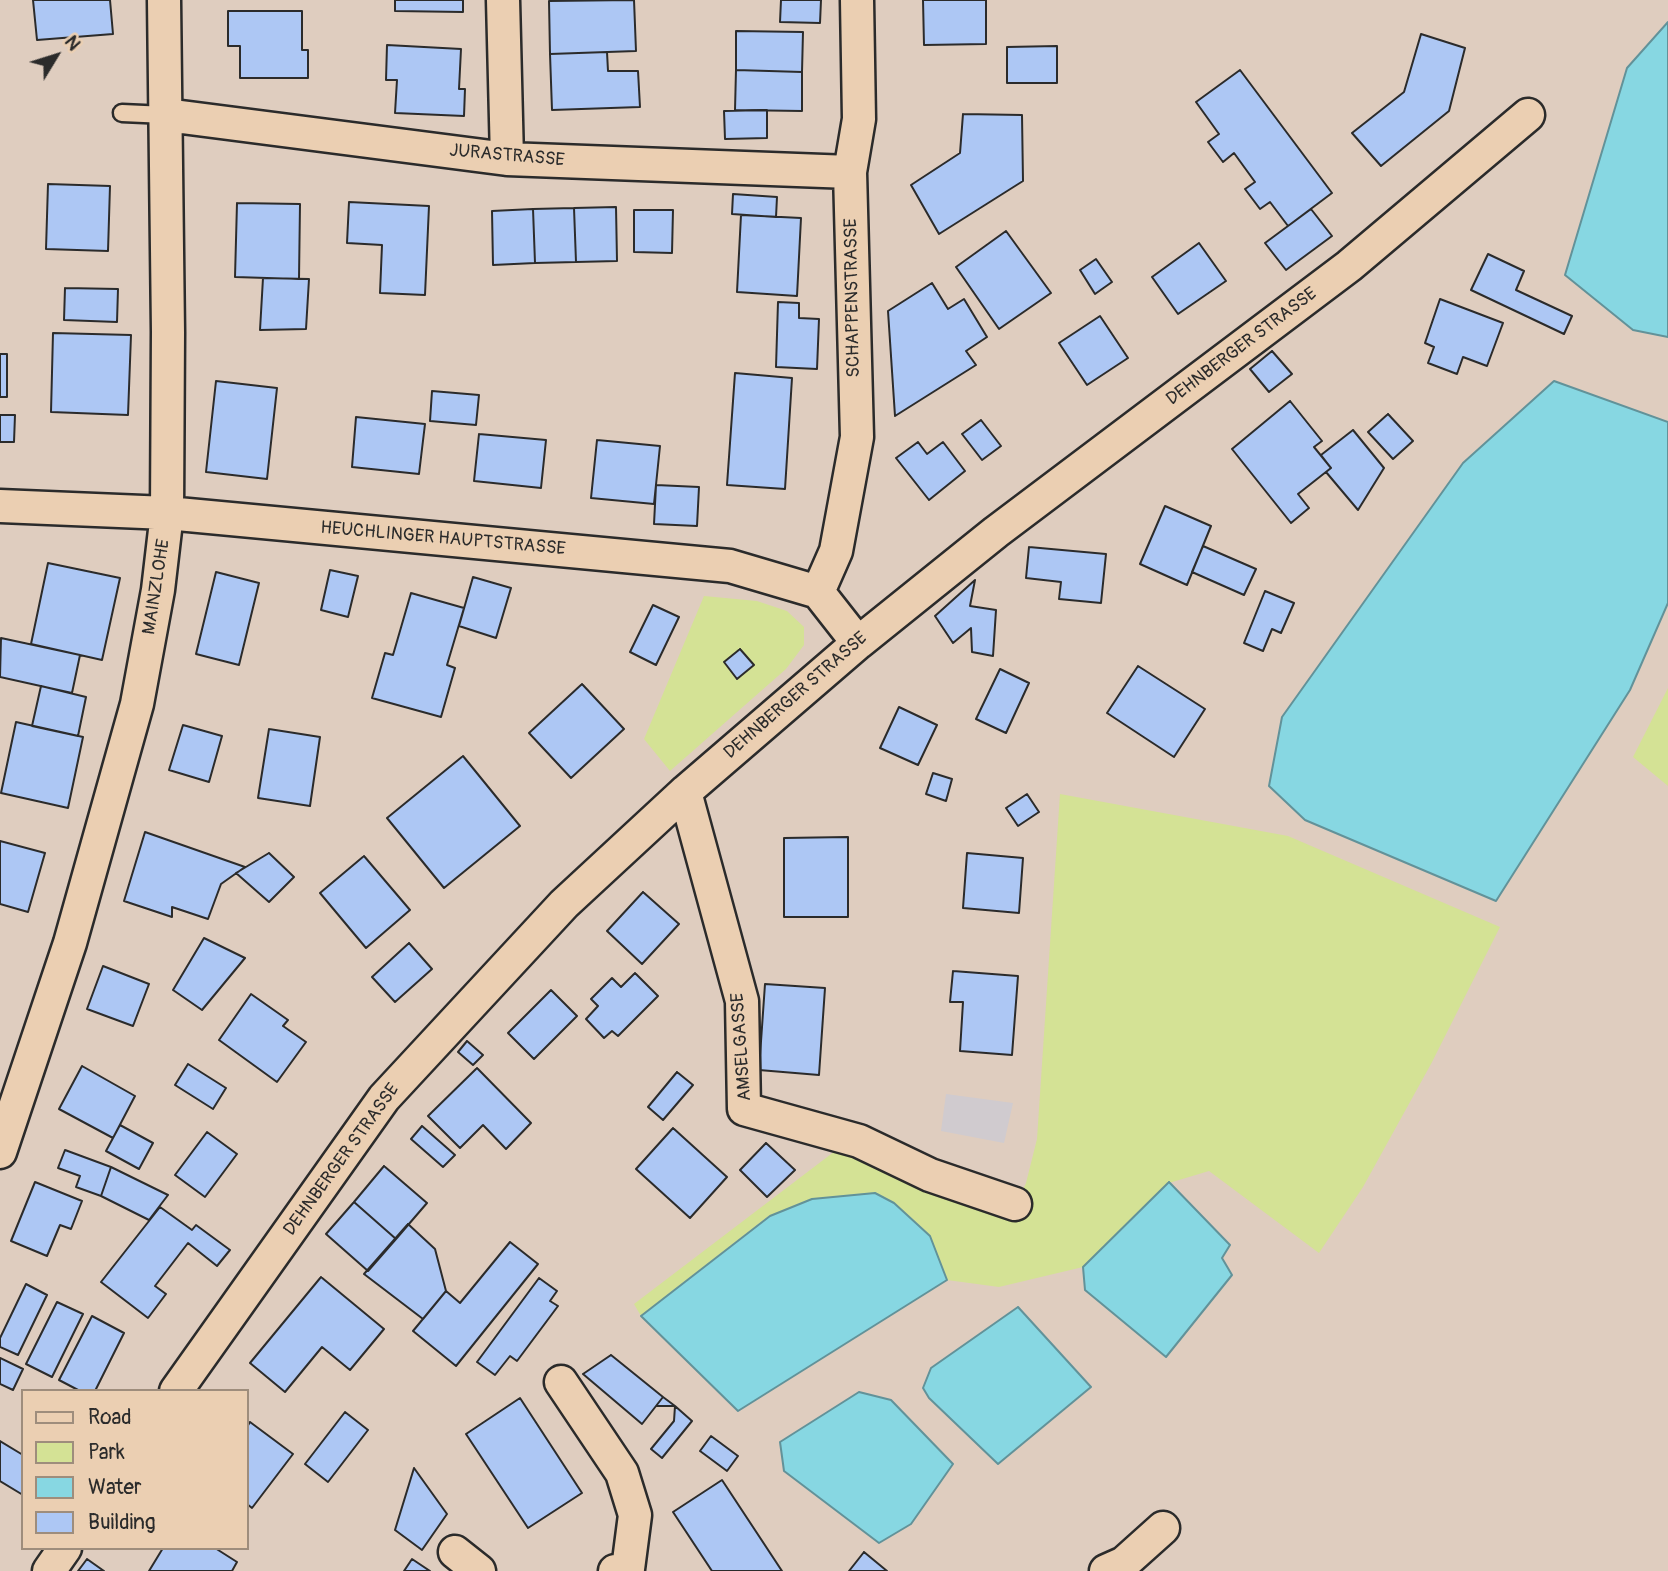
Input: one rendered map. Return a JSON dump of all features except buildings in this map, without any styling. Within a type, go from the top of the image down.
[{"type":"street","name":"MAINZLOHE","points":[[0,1152],[70,943],[137,704],[158,590],[167,513],[164,0]]},
{"type":"street","points":[[503,0],[507,159]]},
{"type":"street","name":"SCHAPPENSTRASSE","points":[[818,592],[836,551],[857,437],[850,172],[859,119],[857,0]]},
{"type":"street","name":"JURASTRASSE","points":[[166,115],[507,159],[850,172]]},
{"type":"street","name":"DEHNBERGER STRASSE","points":[[177,1389],[384,1098],[564,904],[685,792],[858,643],[996,532],[1349,266],[1528,115]]},
{"type":"street","name":"HEUCHLINGER HAUPTSTRASSE","points":[[0,506],[167,513],[730,566],[818,592]]},
{"type":"street","points":[[818,592],[858,643]]},
{"type":"street","name":"AMSELGASSE","points":[[685,792],[742,1001],[744,1109],[859,1141],[930,1175],[1014,1204]]},
{"type":"street","points":[[561,1382],[622,1473],[635,1515],[624,1570]]},
{"type":"street","points":[[1106,1571],[1125,1563],[1163,1528]]},
{"type":"street","points":[[49,1571],[64,1550]]},
{"type":"lane","points":[[122,113],[166,115]]},
{"type":"shaded area","points":[[946,1094],[1013,1103],[1004,1143],[941,1131]]},
{"type":"green space","points":[[704,596],[757,601],[787,611],[804,627],[804,645],[786,669],[670,771],[644,739]]},
{"type":"green space","points":[[1668,688],[1668,786],[1633,757]]},
{"type":"green space","points":[[1060,794],[1288,836],[1500,927],[1431,1064],[1363,1187],[1319,1253],[1209,1171],[1169,1183],[1083,1267],[999,1287],[947,1280],[930,1236],[770,1215],[641,1316],[634,1304],[839,1148],[1009,1221],[1026,1183],[1037,1139]]},
{"type":"water","points":[[1668,22],[1668,337],[1633,330],[1565,275],[1627,68]]},
{"type":"water","points":[[1554,381],[1668,422],[1668,603],[1630,690],[1496,901],[1305,820],[1269,786],[1282,717],[1463,463]]},
{"type":"water","points":[[1169,1182],[1230,1245],[1222,1258],[1232,1275],[1166,1357],[1085,1290],[1083,1267]]},
{"type":"water","points":[[875,1193],[894,1203],[930,1236],[947,1280],[738,1411],[641,1316],[770,1216],[812,1199]]},
{"type":"water","points":[[1018,1307],[1091,1387],[998,1464],[929,1398],[923,1388],[931,1368]]},
{"type":"water","points":[[859,1392],[891,1400],[953,1464],[911,1524],[879,1543],[784,1471],[780,1442]]}]
